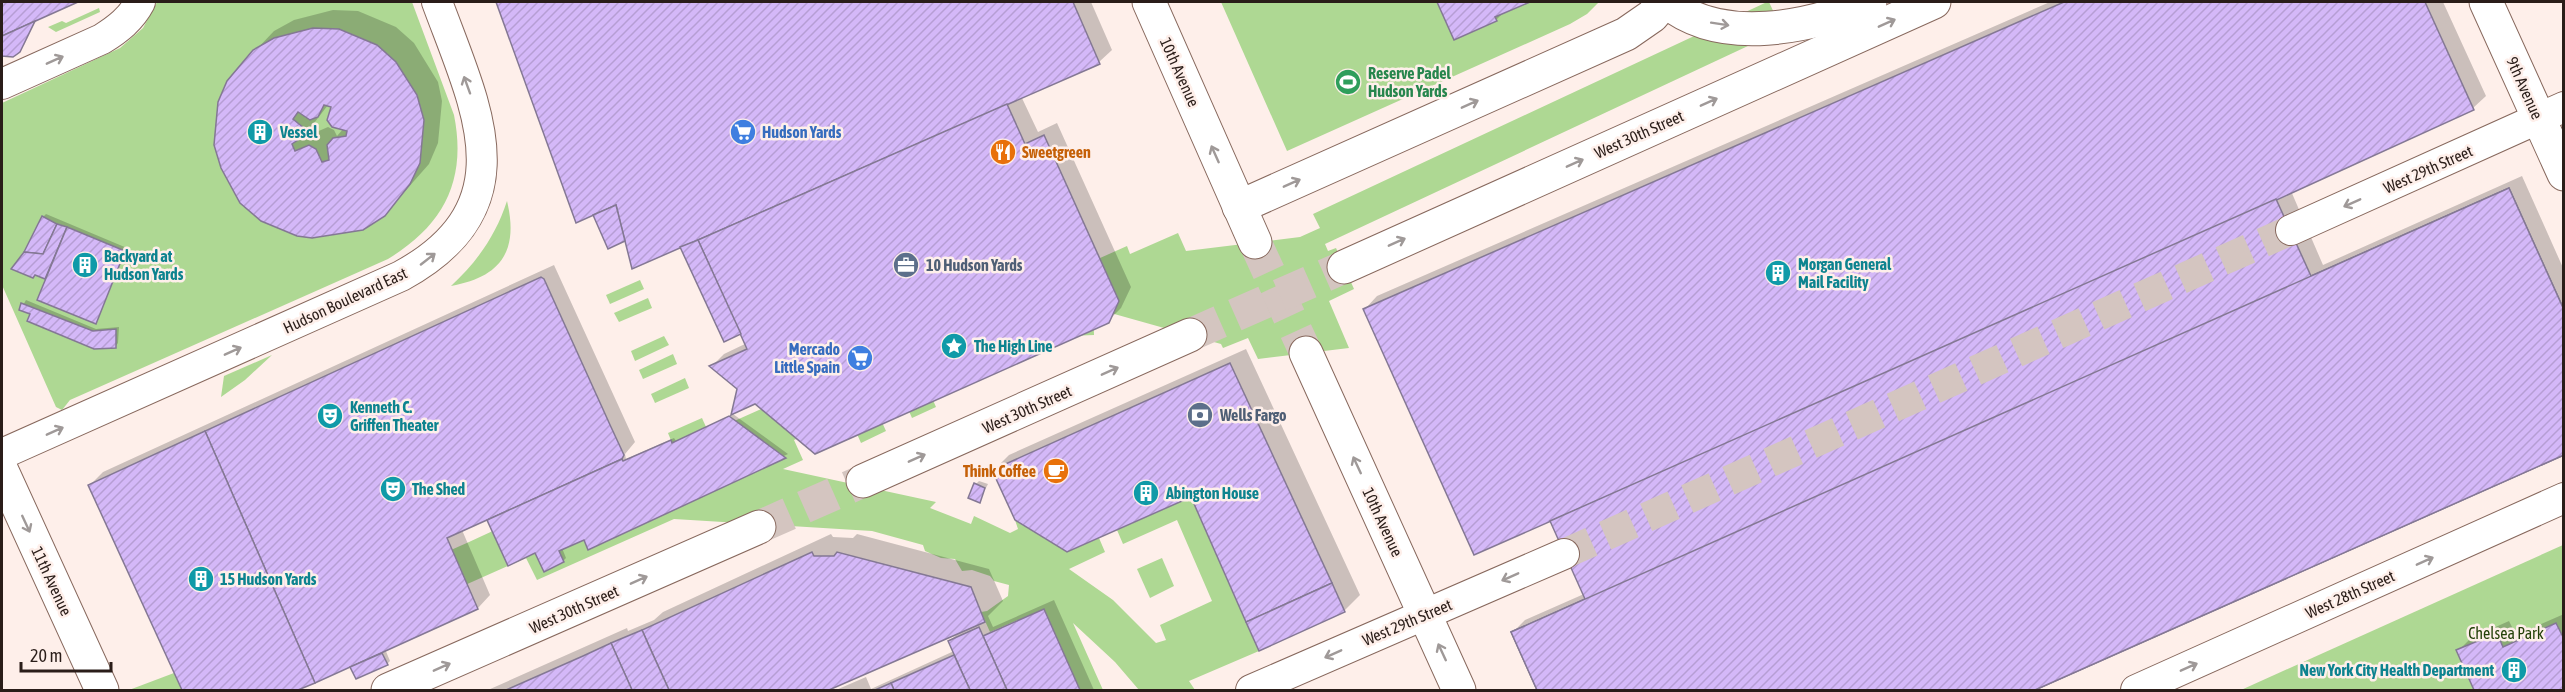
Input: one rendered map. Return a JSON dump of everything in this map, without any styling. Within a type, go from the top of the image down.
[{"type":"main road","name":"10th Avenue","points":[[1149,2],[1255,242]]},
{"type":"main road","points":[[1239,207],[1626,34],[1652,16],[1666,2],[1679,11],[1703,21],[1734,27],[1783,28],[1839,14],[1870,2]]},
{"type":"main road","name":"West 30th Street","points":[[1344,267],[1934,2]]},
{"type":"main road","name":"9th Avenue","points":[[2486,2],[2551,112],[2564,174]]},
{"type":"main road","name":"West 30th Street","points":[[863,482],[1190,335]]},
{"type":"main road","name":"10th Avenue","points":[[1306,353],[1459,690]]},
{"type":"main road","name":"11th Avenue","points":[[2,471],[102,690]]},
{"type":"main road","name":"West 30th Street","points":[[388,690],[759,527]]},
{"type":"street","points":[[2,84],[109,35],[134,13],[140,2]]},
{"type":"street","name":"Hudson Boulevard East","points":[[2,454],[401,276],[424,263],[445,245],[460,228],[472,206],[480,180],[483,156],[481,130],[476,110],[436,2]]},
{"type":"street","name":"West 29th Street","points":[[2291,230],[2551,112]]},
{"type":"street","name":"West 28th Street","points":[[2136,690],[2564,498]]},
{"type":"street","name":"West 29th Street","points":[[1251,690],[1564,554]]},
{"type":"green space","points":[[157,2],[412,2],[454,115],[457,160],[454,180],[437,216],[407,246],[388,259],[70,400],[62,410],[56,407],[2,285],[2,103],[120,48],[143,28]]},
{"type":"green space","name":"Reserve Padel Hudson Yards","points":[[1221,2],[1437,2],[1454,40],[1497,21],[1495,17],[1530,2],[1599,2],[1587,14],[1570,24],[1287,151]]},
{"type":"green space","name":"The High Line","points":[[1767,2],[1782,30],[1325,244],[1328,251],[1336,248],[1354,289],[1329,301],[1349,348],[1258,359],[1248,338],[1223,348],[1221,344],[1093,308],[1094,335],[1070,336],[925,382],[936,407],[912,418],[901,393],[874,405],[886,431],[861,443],[849,416],[794,440],[803,460],[783,469],[936,502],[930,508],[971,524],[974,516],[1010,533],[1018,529],[1015,520],[1067,552],[1099,538],[1105,552],[1069,569],[1113,600],[1156,643],[1166,640],[1160,625],[1212,601],[1177,520],[1123,544],[1117,530],[1191,497],[1259,651],[1189,681],[1195,690],[1139,690],[1115,662],[1073,623],[1103,690],[1080,690],[1044,609],[990,632],[981,612],[987,611],[1008,596],[1009,585],[994,581],[990,576],[972,570],[962,571],[955,559],[941,558],[925,551],[923,545],[872,531],[674,519],[537,580],[526,558],[229,690],[129,690],[174,673],[469,542],[510,521],[1127,246],[1130,254],[1178,233],[1186,251],[1300,237],[1320,228],[1313,214]]},
{"type":"green space","points":[[99,8],[100,12],[56,32],[48,27],[62,21],[66,23]]},
{"type":"green space","points":[[507,201],[510,234],[508,247],[502,259],[483,276],[451,286],[485,247]]},
{"type":"green space","points":[[640,280],[644,289],[610,304],[606,295]]},
{"type":"green space","points":[[648,298],[652,308],[619,322],[614,313]]},
{"type":"green space","points":[[664,336],[669,345],[635,361],[631,351]]},
{"type":"green space","points":[[673,354],[677,364],[643,379],[639,370]]},
{"type":"green space","points":[[272,355],[245,380],[221,397],[224,376]]},
{"type":"green space","points":[[685,378],[689,388],[655,403],[651,394]]},
{"type":"green space","points":[[702,418],[706,427],[672,443],[668,433]]},
{"type":"green space","name":"Chelsea Park","points":[[2563,545],[2563,690],[2241,690]]},
{"type":"green space","points":[[1162,558],[1174,586],[1150,598],[1137,569]]},
{"type":"building","points":[[2,2],[78,2],[2,36]]},
{"type":"building","name":"Hudson Yards","points":[[496,2],[1073,2],[1100,64],[632,269],[616,205],[576,223]]},
{"type":"building","points":[[1437,2],[1530,2],[1495,17],[1497,21],[1454,40]]},
{"type":"building","name":"Morgan General Mail Facility","points":[[2064,2],[2425,2],[2474,110],[2193,238],[1474,555],[1363,309]]},
{"type":"building","points":[[35,21],[20,52],[13,57],[2,56],[2,36]]},
{"type":"building","name":"Vessel","points":[[313,28],[339,29],[377,45],[396,62],[417,95],[424,120],[420,163],[410,184],[385,216],[363,230],[312,238],[297,236],[261,221],[240,203],[221,168],[214,145],[218,102],[227,81],[253,50],[274,38]],"holes":[[[324,105],[331,107],[327,120],[332,127],[347,131],[346,136],[333,138],[327,145],[329,160],[322,162],[316,149],[309,145],[295,151],[292,144],[304,136],[304,128],[293,119],[298,112],[310,120],[318,117]]]},
{"type":"building","name":"10 Hudson Yards","points":[[1007,104],[1025,144],[1044,135],[1119,301],[1109,323],[815,454],[755,404],[731,415],[737,389],[709,366],[747,349],[698,240]]},
{"type":"building","points":[[2509,188],[2564,310],[2564,455],[2035,690],[1537,690],[1511,632],[1585,599],[1550,521],[2276,199],[2311,276]]},
{"type":"building","points":[[2509,188],[2564,310],[2564,455],[2035,690],[1537,690],[1511,632]]},
{"type":"building","points":[[616,205],[625,241],[608,249],[593,215]]},
{"type":"building","points":[[42,216],[57,224],[43,254],[24,252]]},
{"type":"building","points":[[57,224],[67,227],[45,279],[35,275],[33,278],[11,269],[24,252],[43,254]]},
{"type":"building","name":"Backyard at Hudson Yards","points":[[67,227],[125,251],[96,324],[37,300]]},
{"type":"building","points":[[698,240],[741,334],[724,342],[680,247]]},
{"type":"building","name":"The Shed","points":[[541,277],[544,279],[624,455],[622,459],[447,538],[478,609],[315,683],[205,431]]},
{"type":"building","points":[[21,303],[93,331],[116,329],[116,348],[94,349],[27,321],[30,314],[19,310]]},
{"type":"building","name":"Abington House","points":[[1230,363],[1332,583],[1246,622],[1191,497],[1067,552],[1015,520],[992,470]]},
{"type":"building","points":[[729,416],[786,458],[588,550],[584,540],[559,551],[564,562],[544,572],[535,553],[508,566],[487,520],[622,459],[623,461],[671,440],[672,443]]},
{"type":"building","name":"15 Hudson Yards","points":[[205,431],[315,683],[298,690],[182,690],[88,485]]},
{"type":"building","points":[[974,483],[985,488],[980,503],[968,498]]},
{"type":"building","points":[[812,552],[814,556],[834,556],[837,552],[971,587],[985,622],[829,690],[669,690],[642,630]]},
{"type":"building","points":[[1332,583],[1345,612],[1259,651],[1246,622]]},
{"type":"building","points":[[1044,609],[1080,690],[1007,690],[983,636]]},
{"type":"building","name":"New York City Health Department","points":[[2556,623],[2564,639],[2564,690],[2474,690],[2456,650],[2497,633],[2503,647]]},
{"type":"building","points":[[979,627],[1007,690],[970,690],[948,641]]},
{"type":"building","points":[[642,630],[669,690],[632,690],[611,643]]},
{"type":"building","points":[[611,643],[632,690],[506,690],[583,656]]},
{"type":"building","points":[[382,653],[388,665],[356,679],[350,667]]},
{"type":"building","points":[[954,655],[970,690],[894,690],[891,683]]},
{"type":"building","points":[[891,683],[894,690],[875,690]]},
{"type":"tunnel","points":[[1564,554],[2291,230]]},
{"type":"tunnel","points":[[1255,242],[1306,353]]},
{"type":"tunnel","points":[[1190,335],[1344,267]]},
{"type":"tunnel","points":[[759,527],[863,481]]},
{"type":"place","name":"Reserve Padel Hudson Yards","points":[[1348,82]]},
{"type":"place","name":"Vessel","points":[[260,132]]},
{"type":"place","name":"Hudson Yards","points":[[743,132]]},
{"type":"place","name":"Sweetgreen","points":[[1003,152]]},
{"type":"place","name":"Backyard at Hudson Yards","points":[[85,265]]},
{"type":"place","name":"10 Hudson Yards","points":[[906,265]]},
{"type":"place","name":"Morgan General Mail Facility","points":[[1778,273]]},
{"type":"place","name":"The High Line","points":[[954,346]]},
{"type":"place","name":"Mercado Little Spain","points":[[860,358]]},
{"type":"place","name":"Wells Fargo","points":[[1200,415]]},
{"type":"place","name":"Kenneth C. Griffen Theater","points":[[330,416]]},
{"type":"place","name":"Think Coffee","points":[[1056,471]]},
{"type":"place","name":"The Shed","points":[[393,489]]},
{"type":"place","name":"Abington House","points":[[1146,493]]},
{"type":"place","name":"15 Hudson Yards","points":[[201,579]]},
{"type":"place","name":"New York City Health Department","points":[[2514,670]]}]
